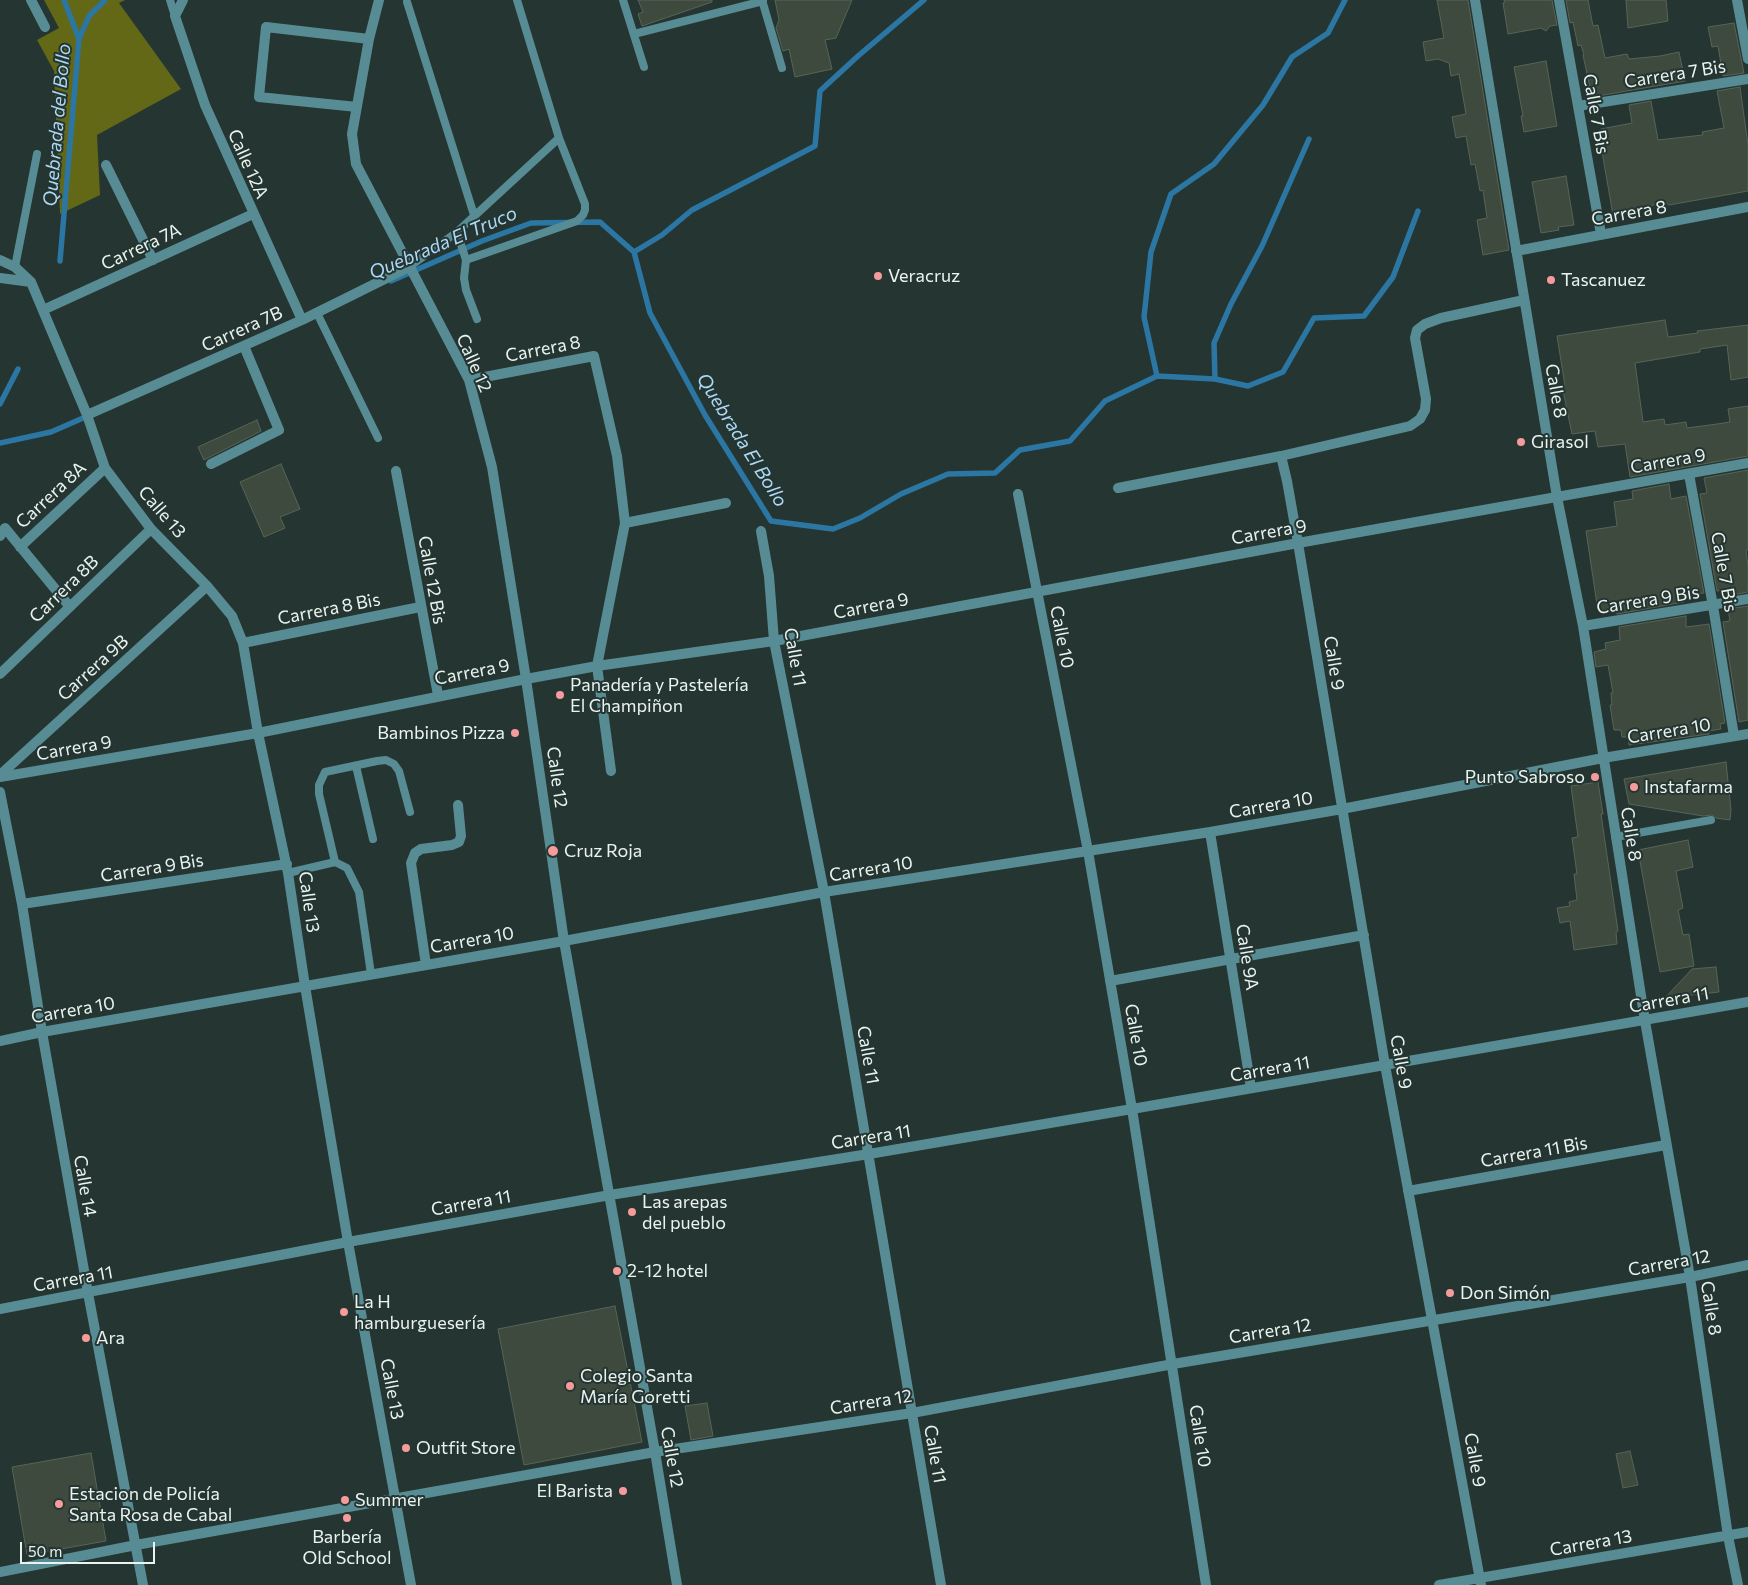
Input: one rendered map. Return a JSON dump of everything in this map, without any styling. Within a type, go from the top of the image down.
[{"type":"street","points":[[31,0],[45,27]]},
{"type":"street","points":[[175,16],[183,0]]},
{"type":"street","name":"Calle 12","points":[[379,0],[369,39],[352,134],[356,164],[468,380],[492,467],[526,678],[564,941],[677,1585]]},
{"type":"street","name":"Calle 8","points":[[1475,0],[1557,497],[1583,626],[1615,837],[1690,1277],[1728,1536],[1738,1585]]},
{"type":"street","name":"Calle 7 Bis","points":[[1559,0],[1601,234]]},
{"type":"street","points":[[1737,0],[1748,59]]},
{"type":"street","name":"Calle 12A","points":[[175,16],[205,105],[302,320]]},
{"type":"street","points":[[357,107],[260,98],[266,27],[369,39]]},
{"type":"street","name":"Carrera 7 Bis","points":[[1578,106],[1748,79]]},
{"type":"street","points":[[106,165],[153,260]]},
{"type":"street","name":"Carrera 8","points":[[1516,251],[1748,207]]},
{"type":"street","name":"Carrera 7A","points":[[43,310],[253,214]]},
{"type":"street","points":[[0,260],[15,267],[31,282]]},
{"type":"street","name":"Carrera 7B","points":[[87,415],[302,320],[409,267]]},
{"type":"street","points":[[0,278],[31,282]]},
{"type":"street","name":"Calle 13","points":[[31,282],[87,415],[104,468],[151,529],[207,586],[232,616],[243,643],[258,733],[287,868],[348,1242],[412,1585]]},
{"type":"street","points":[[1118,488],[1280,456],[1410,426],[1420,419],[1425,410],[1426,399],[1415,338],[1417,330],[1425,324],[1441,318],[1524,300]]},
{"type":"street","points":[[211,464],[279,430],[244,346]]},
{"type":"street","name":"Carrera 8","points":[[468,380],[594,356],[617,456],[625,523]]},
{"type":"street","name":"Calle 9","points":[[1280,456],[1287,481],[1298,543],[1385,1065],[1480,1581]]},
{"type":"street","name":"Carrera 9","points":[[0,776],[258,733],[526,678],[597,666],[774,642],[1298,543],[1748,463]]},
{"type":"street","name":"Carrera 8A","points":[[20,546],[104,468]]},
{"type":"street","name":"Calle 12 Bis","points":[[396,471],[420,608],[438,695]]},
{"type":"street","name":"Calle 7 Bis","points":[[1689,474],[1734,736]]},
{"type":"street","name":"Calle 10","points":[[1018,494],[1088,851],[1173,1364],[1206,1585]]},
{"type":"street","points":[[611,771],[597,666],[625,523],[726,503]]},
{"type":"street","name":"Carrera 8B","points":[[0,674],[151,529]]},
{"type":"street","name":"Calle 11","points":[[761,531],[768,576],[774,642],[824,892],[941,1585]]},
{"type":"street","points":[[3,532],[20,546],[70,607]]},
{"type":"street","name":"Carrera 9B","points":[[0,776],[207,586]]},
{"type":"street","name":"Carrera 9 Bis","points":[[1583,626],[1748,600]]},
{"type":"street","name":"Carrera 8 Bis","points":[[243,643],[420,608]]},
{"type":"street","name":"Carrera 10","points":[[0,1041],[42,1032],[564,941],[824,892],[1210,832],[1342,809],[1603,758],[1748,734]]},
{"type":"street","name":"Calle 14","points":[[0,792],[22,904],[42,1032],[88,1293],[143,1585]]},
{"type":"street","points":[[426,965],[410,863],[415,853],[421,849],[452,845],[459,842],[461,836],[458,805]]},
{"type":"street","name":"Calle 9A","points":[[1210,832],[1251,1088]]},
{"type":"street","name":"Carrera 9 Bis","points":[[22,904],[287,868]]},
{"type":"street","points":[[1110,981],[1364,935]]},
{"type":"street","name":"Carrera 11","points":[[0,1309],[348,1242],[610,1195],[1132,1110],[1748,1002]]},
{"type":"street","name":"Carrera 11 Bis","points":[[1408,1191],[1666,1145]]},
{"type":"street","name":"Carrera 12","points":[[0,1572],[136,1545],[655,1452],[912,1412],[1173,1364],[1690,1277],[1748,1265]]},
{"type":"street","name":"Carrera 13","points":[[1439,1585],[1480,1581],[1748,1532]]},
{"type":"lane","points":[[170,0],[175,16]]},
{"type":"lane","points":[[466,260],[577,221],[583,216],[585,204],[559,138],[517,0]]},
{"type":"lane","points":[[624,0],[644,67]]},
{"type":"lane","points":[[634,34],[762,0],[782,68]]},
{"type":"lane","points":[[407,2],[474,215]]},
{"type":"lane","points":[[409,267],[457,232],[559,138]]},
{"type":"lane","points":[[15,267],[37,154]]},
{"type":"lane","points":[[457,232],[466,260],[464,278],[466,290],[477,319]]},
{"type":"lane","points":[[317,313],[378,438]]},
{"type":"lane","points":[[334,862],[319,785],[325,772],[386,760],[394,764],[398,771],[410,812]]},
{"type":"lane","points":[[356,766],[373,839]]},
{"type":"lane","points":[[1615,837],[1711,820]]},
{"type":"lane","points":[[287,868],[334,862],[347,868],[359,892],[372,974]]},
{"type":"shaded area","points":[[44,0],[125,0],[119,3],[181,89],[97,135],[100,195],[60,214],[54,71],[37,40],[59,28]]},
{"type":"building","points":[[638,0],[712,0],[712,2],[642,26],[638,14],[643,12]]},
{"type":"building","points":[[775,0],[852,0],[836,38],[825,40],[832,69],[795,77],[789,49],[783,51],[776,28],[779,20]]},
{"type":"building","points":[[1437,0],[1468,0],[1509,250],[1483,255],[1477,220],[1487,218],[1483,190],[1480,191],[1475,164],[1471,165],[1466,136],[1456,138],[1452,117],[1466,114],[1459,74],[1451,76],[1449,63],[1438,59],[1426,61],[1423,42],[1444,38]]},
{"type":"building","points":[[1504,0],[1552,0],[1557,25],[1550,26],[1546,31],[1541,28],[1508,34]]},
{"type":"building","points":[[1566,0],[1588,0],[1593,26],[1598,25],[1605,58],[1627,54],[1629,59],[1679,52],[1685,81],[1592,97],[1584,55],[1581,45],[1578,46],[1573,22],[1570,23]]},
{"type":"building","points":[[1626,0],[1666,0],[1668,21],[1628,28]]},
{"type":"building","points":[[1734,23],[1744,73],[1723,76],[1718,46],[1712,47],[1708,27]]},
{"type":"building","points":[[1546,61],[1557,126],[1524,132],[1514,67]]},
{"type":"building","points":[[1740,87],[1748,145],[1748,191],[1669,205],[1666,203],[1647,206],[1647,209],[1613,215],[1601,146],[1604,146],[1601,129],[1632,123],[1629,105],[1651,101],[1658,140],[1703,135],[1702,132],[1724,128],[1717,91]]},
{"type":"building","points":[[1566,176],[1574,225],[1558,227],[1559,230],[1541,233],[1532,182]]},
{"type":"building","points":[[1665,320],[1668,337],[1698,333],[1697,331],[1748,325],[1748,377],[1731,380],[1727,345],[1700,349],[1700,352],[1635,363],[1643,422],[1664,419],[1665,425],[1686,422],[1687,428],[1717,424],[1730,422],[1728,409],[1748,406],[1748,456],[1630,477],[1625,444],[1598,447],[1595,431],[1572,434],[1562,386],[1565,386],[1557,336]]},
{"type":"building","points":[[257,420],[261,431],[204,460],[198,447]]},
{"type":"building","points":[[281,464],[300,509],[280,517],[285,528],[264,537],[240,482]]},
{"type":"building","points":[[1748,470],[1748,550],[1746,550],[1748,592],[1727,596],[1726,590],[1717,591],[1700,494],[1707,493],[1704,478]]},
{"type":"building","points":[[1669,484],[1671,499],[1686,496],[1704,593],[1684,598],[1684,602],[1617,614],[1613,612],[1613,609],[1598,611],[1586,531],[1617,526],[1614,502],[1633,499],[1632,491]]},
{"type":"building","points":[[1748,606],[1748,720],[1739,722],[1723,622],[1730,621],[1728,609]]},
{"type":"building","points":[[1686,616],[1686,627],[1709,624],[1725,723],[1720,724],[1721,729],[1709,731],[1709,734],[1629,745],[1628,737],[1622,737],[1621,730],[1614,730],[1610,705],[1612,705],[1611,693],[1613,693],[1608,665],[1596,667],[1594,652],[1606,649],[1605,643],[1620,640],[1619,627]]},
{"type":"building","points":[[1726,762],[1731,810],[1730,820],[1716,818],[1712,815],[1703,816],[1629,804],[1624,779]]},
{"type":"building","points":[[1598,782],[1618,931],[1616,932],[1617,944],[1574,950],[1570,921],[1560,923],[1557,908],[1570,906],[1569,902],[1577,900],[1574,874],[1577,874],[1572,838],[1578,837],[1571,786]]},
{"type":"building","points":[[1688,840],[1693,867],[1676,871],[1683,908],[1678,910],[1683,935],[1689,934],[1694,966],[1660,972],[1638,850]]},
{"type":"building","points":[[1716,967],[1719,992],[1665,998],[1692,969]]},
{"type":"building","name":"Colegio Santa María Goretti","points":[[615,1306],[642,1442],[524,1465],[498,1329]]},
{"type":"building","points":[[707,1403],[713,1436],[691,1440],[685,1406]]},
{"type":"building","points":[[1630,1451],[1638,1485],[1623,1488],[1616,1454]]},
{"type":"building","name":"Estacion de Policía Santa Rosa de Cabal","points":[[91,1453],[106,1541],[27,1555],[12,1467]]},
{"type":"waterway","points":[[64,0],[79,39]]},
{"type":"waterway","name":"Quebrada del Bollo","points":[[60,261],[79,39],[89,16],[105,0]]},
{"type":"waterway","name":"Quebrada El Truco","points":[[391,281],[482,241],[531,223],[600,222],[634,252],[662,235],[692,210],[815,146],[820,91],[924,0]]},
{"type":"waterway","name":"Quebrada El Bollo","points":[[634,252],[650,313],[705,415],[771,521],[833,529],[860,518],[901,494],[948,474],[995,473],[1020,450],[1070,441],[1105,401],[1157,376],[1144,317],[1151,252],[1171,194],[1214,164],[1263,105],[1292,57],[1328,33],[1345,0]]},
{"type":"waterway","points":[[1157,376],[1215,379],[1214,343],[1231,304],[1262,246],[1309,139]]},
{"type":"waterway","points":[[1215,379],[1248,386],[1283,372],[1314,318],[1364,316],[1393,277],[1418,211]]},
{"type":"waterway","name":"Quebrada del Bollo","points":[[0,404],[18,369]]},
{"type":"waterway","name":"Quebrada El Truco","points":[[0,443],[51,432],[90,415]]},
{"type":"place","name":"Veracruz","points":[[878,276]]},
{"type":"place","name":"Tascanuez","points":[[1551,280]]},
{"type":"place","name":"Girasol","points":[[1521,442]]},
{"type":"place","name":"Panadería y Pastelería El Champiñon","points":[[560,695]]},
{"type":"place","name":"Bambinos Pizza","points":[[515,733]]},
{"type":"place","name":"Punto Sabroso","points":[[1595,777]]},
{"type":"place","name":"Instafarma","points":[[1634,787]]},
{"type":"place","name":"Cruz Roja","points":[[553,851]]},
{"type":"place","name":"Las arepas del pueblo","points":[[632,1212]]},
{"type":"place","name":"2-12 hotel","points":[[617,1271]]},
{"type":"place","name":"Don Simón","points":[[1450,1293]]},
{"type":"place","name":"La H hamburguesería","points":[[344,1312]]},
{"type":"place","name":"Ara","points":[[86,1338]]},
{"type":"place","name":"Colegio Santa María Goretti","points":[[570,1386]]},
{"type":"place","name":"Outfit Store","points":[[406,1448]]},
{"type":"place","name":"El Barista","points":[[623,1491]]},
{"type":"place","name":"Summer","points":[[345,1500]]},
{"type":"place","name":"Estacion de Policía Santa Rosa de Cabal","points":[[59,1504]]},
{"type":"place","name":"Barbería Old School","points":[[347,1518]]}]
